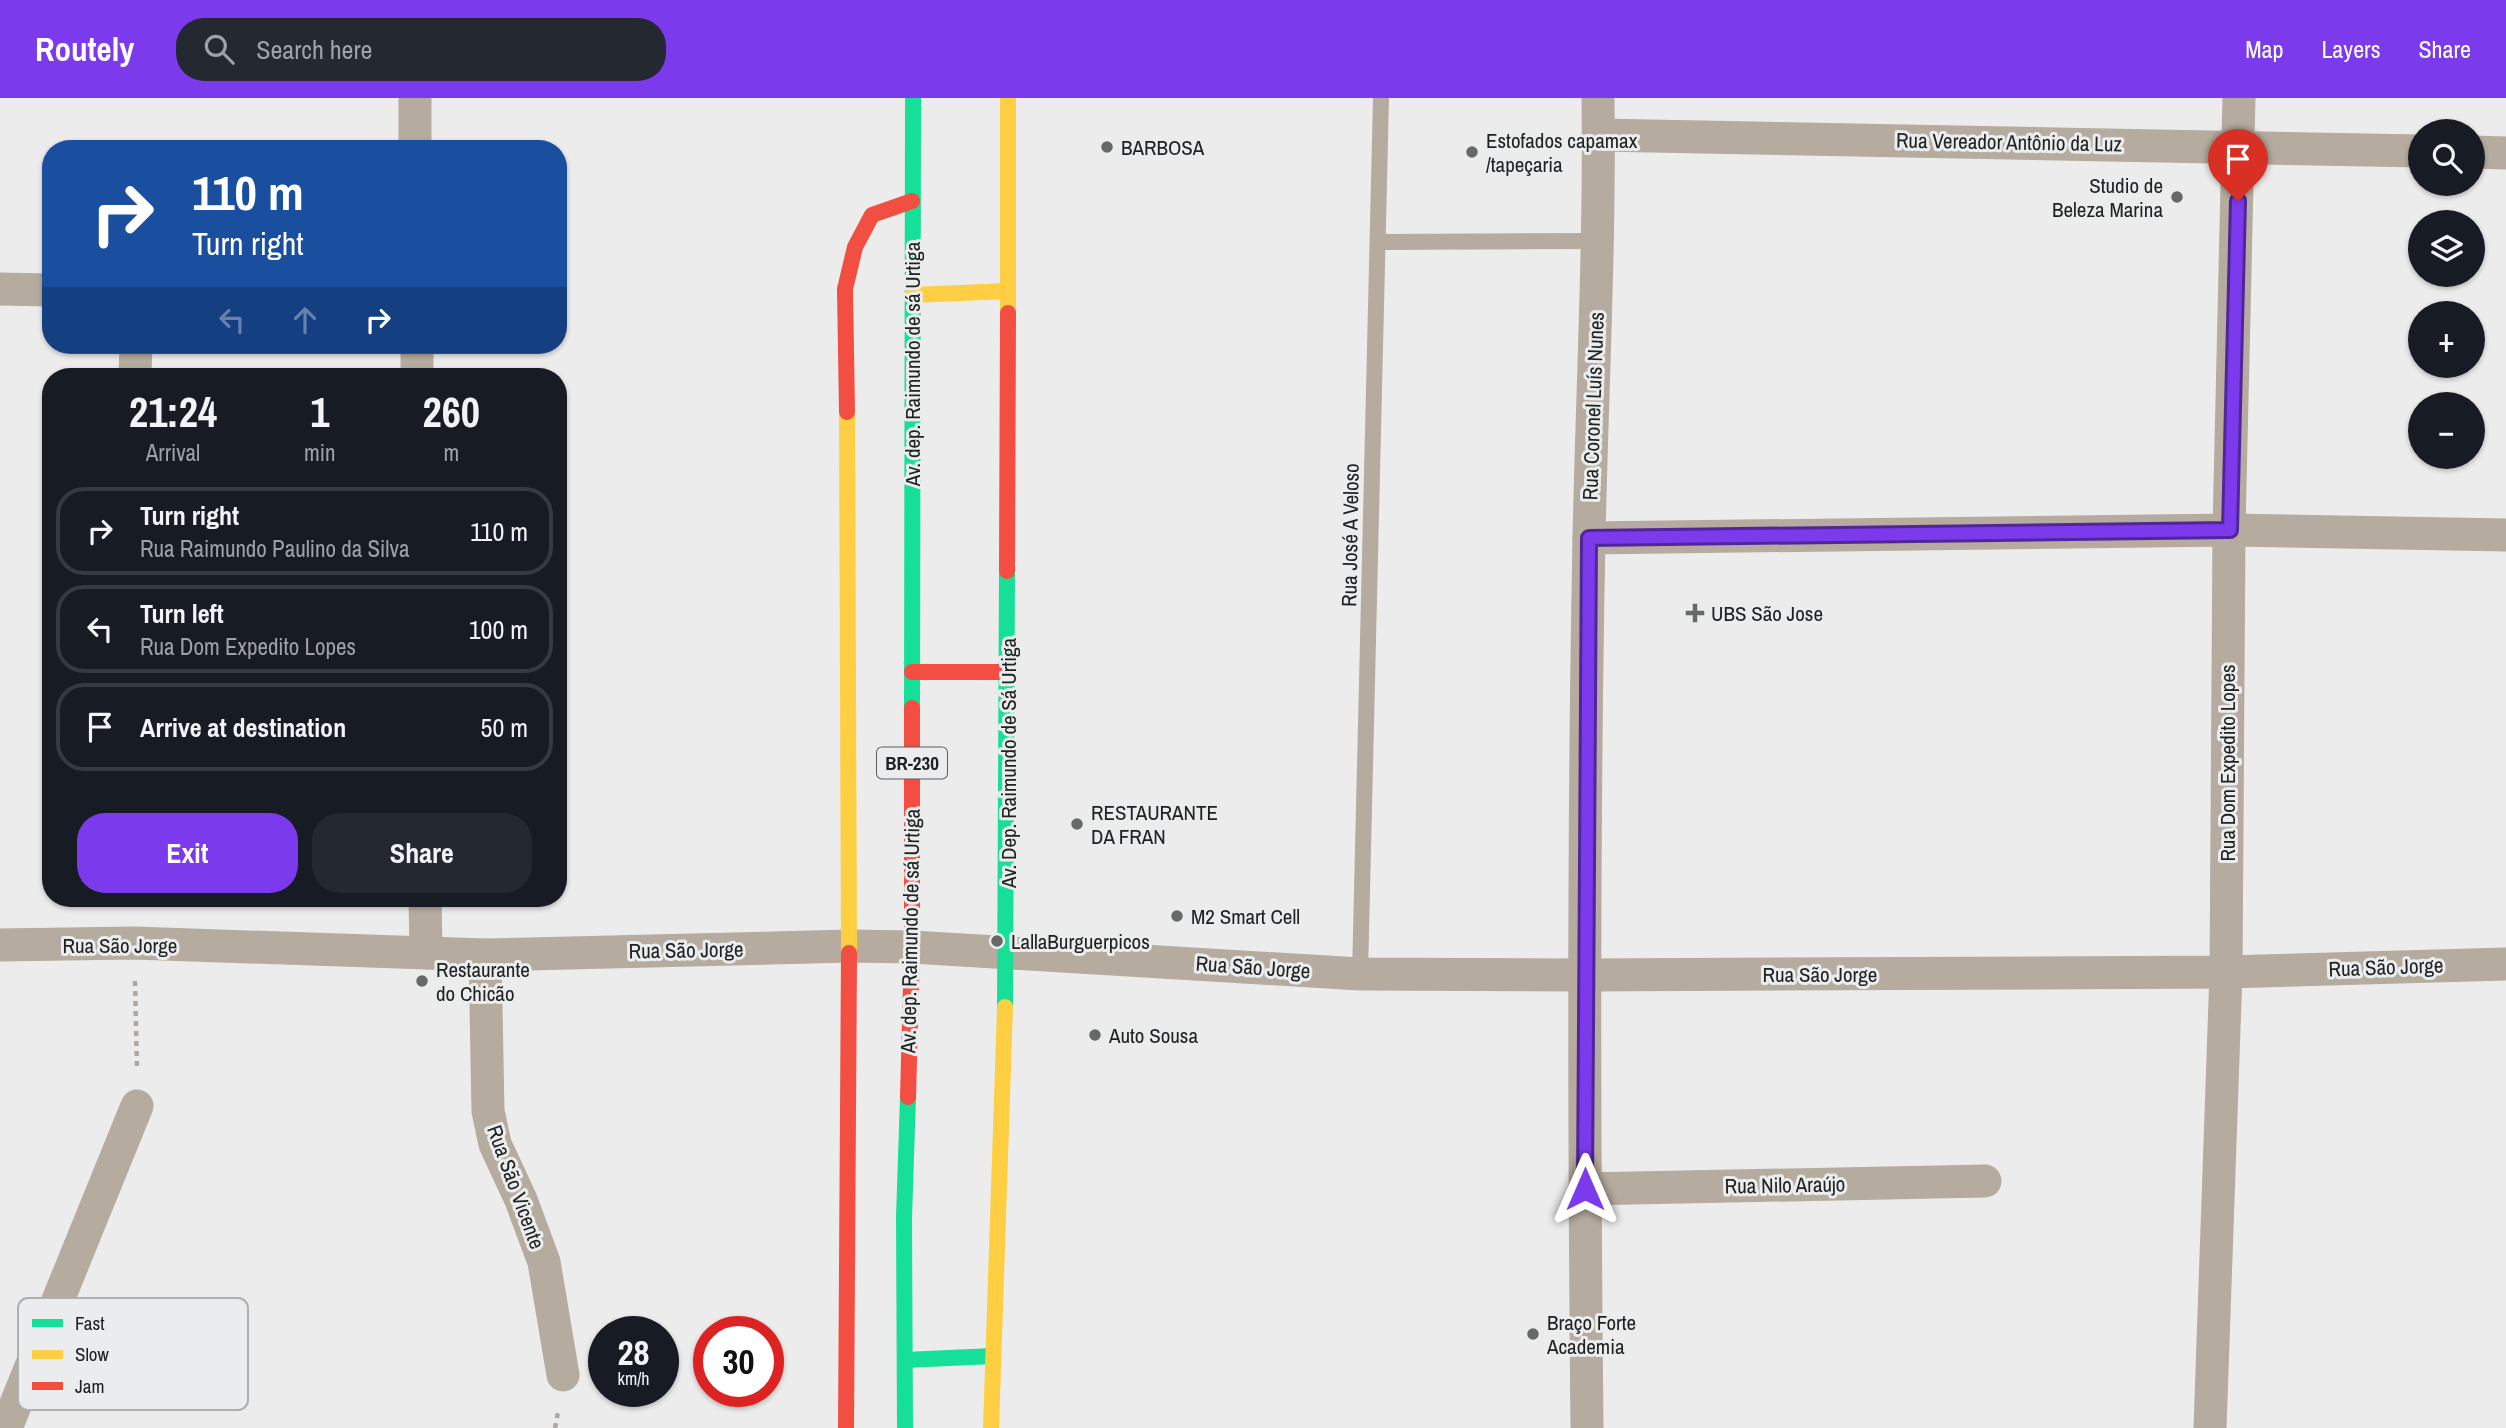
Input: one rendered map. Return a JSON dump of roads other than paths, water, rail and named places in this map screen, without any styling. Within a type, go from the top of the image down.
[{"type":"main road","name":"Av. dep. Raimundo de sá Urtiga","points":[[905,1428],[904,1217],[912,947],[913,98]]},
{"type":"main road","name":"Av. Dep. Raimundo de Sá Urtiga","points":[[991,1428],[1007,952],[1008,98]]},
{"type":"main road","points":[[846,1428],[851,946],[845,289],[855,247],[872,215],[912,201]]},
{"type":"main road","points":[[912,295],[1008,291]]},
{"type":"main road","points":[[912,672],[1009,672]]},
{"type":"main road","points":[[905,1360],[993,1356]]},
{"type":"street","points":[[415,98],[415,140]]},
{"type":"street","name":"Rua Coronel Luís Nunes","points":[[1587,1428],[1585,975],[1589,538],[1598,241],[1598,98]]},
{"type":"street","name":"Rua Dom Expedito Lopes","points":[[2210,1428],[2226,972],[2230,530],[2239,98]]},
{"type":"street","name":"Rua Vereador Antônio da Luz","points":[[1599,135],[2408,151]]},
{"type":"street","points":[[2485,152],[2506,153]]},
{"type":"street","points":[[0,289],[42,290]]},
{"type":"street","points":[[1589,538],[2230,530],[2506,535]]},
{"type":"street","points":[[425,907],[426,953]]},
{"type":"street","name":"Rua São Jorge","points":[[0,945],[134,943],[485,955],[851,946],[912,947],[1360,974],[2226,972],[2506,964]]},
{"type":"street","name":"Rua São Vicente","points":[[485,955],[488,1111],[495,1144],[521,1200],[544,1262],[563,1375]]},
{"type":"street","points":[[59,1298],[137,1106]]},
{"type":"street","name":"Rua Nilo Araújo","points":[[1585,1189],[1985,1181]]},
{"type":"street","points":[[6,1428],[18,1399]]},
{"type":"lane","name":"Rua José A Veloso","points":[[1360,974],[1381,98]]},
{"type":"lane","points":[[1378,242],[1598,241]]},
{"type":"place","name":"BARBOSA","points":[[1107,147]]},
{"type":"place","name":"Estofados capamax /tapeçaria","points":[[1472,152]]},
{"type":"place","name":"Studio de Beleza Marina","points":[[2177,197]]},
{"type":"place","name":"UBS São Jose","points":[[1695,613]]},
{"type":"place","name":"RESTAURANTE DA FRAN","points":[[1077,824]]},
{"type":"place","name":"M2 Smart Cell","points":[[1177,916]]},
{"type":"place","name":"LallaBurguerpicos","points":[[997,941]]},
{"type":"place","name":"Restaurante do Chicão","points":[[422,981]]},
{"type":"place","name":"Auto Sousa","points":[[1095,1035]]},
{"type":"place","name":"Braço Forte Academia","points":[[1533,1334]]}]
